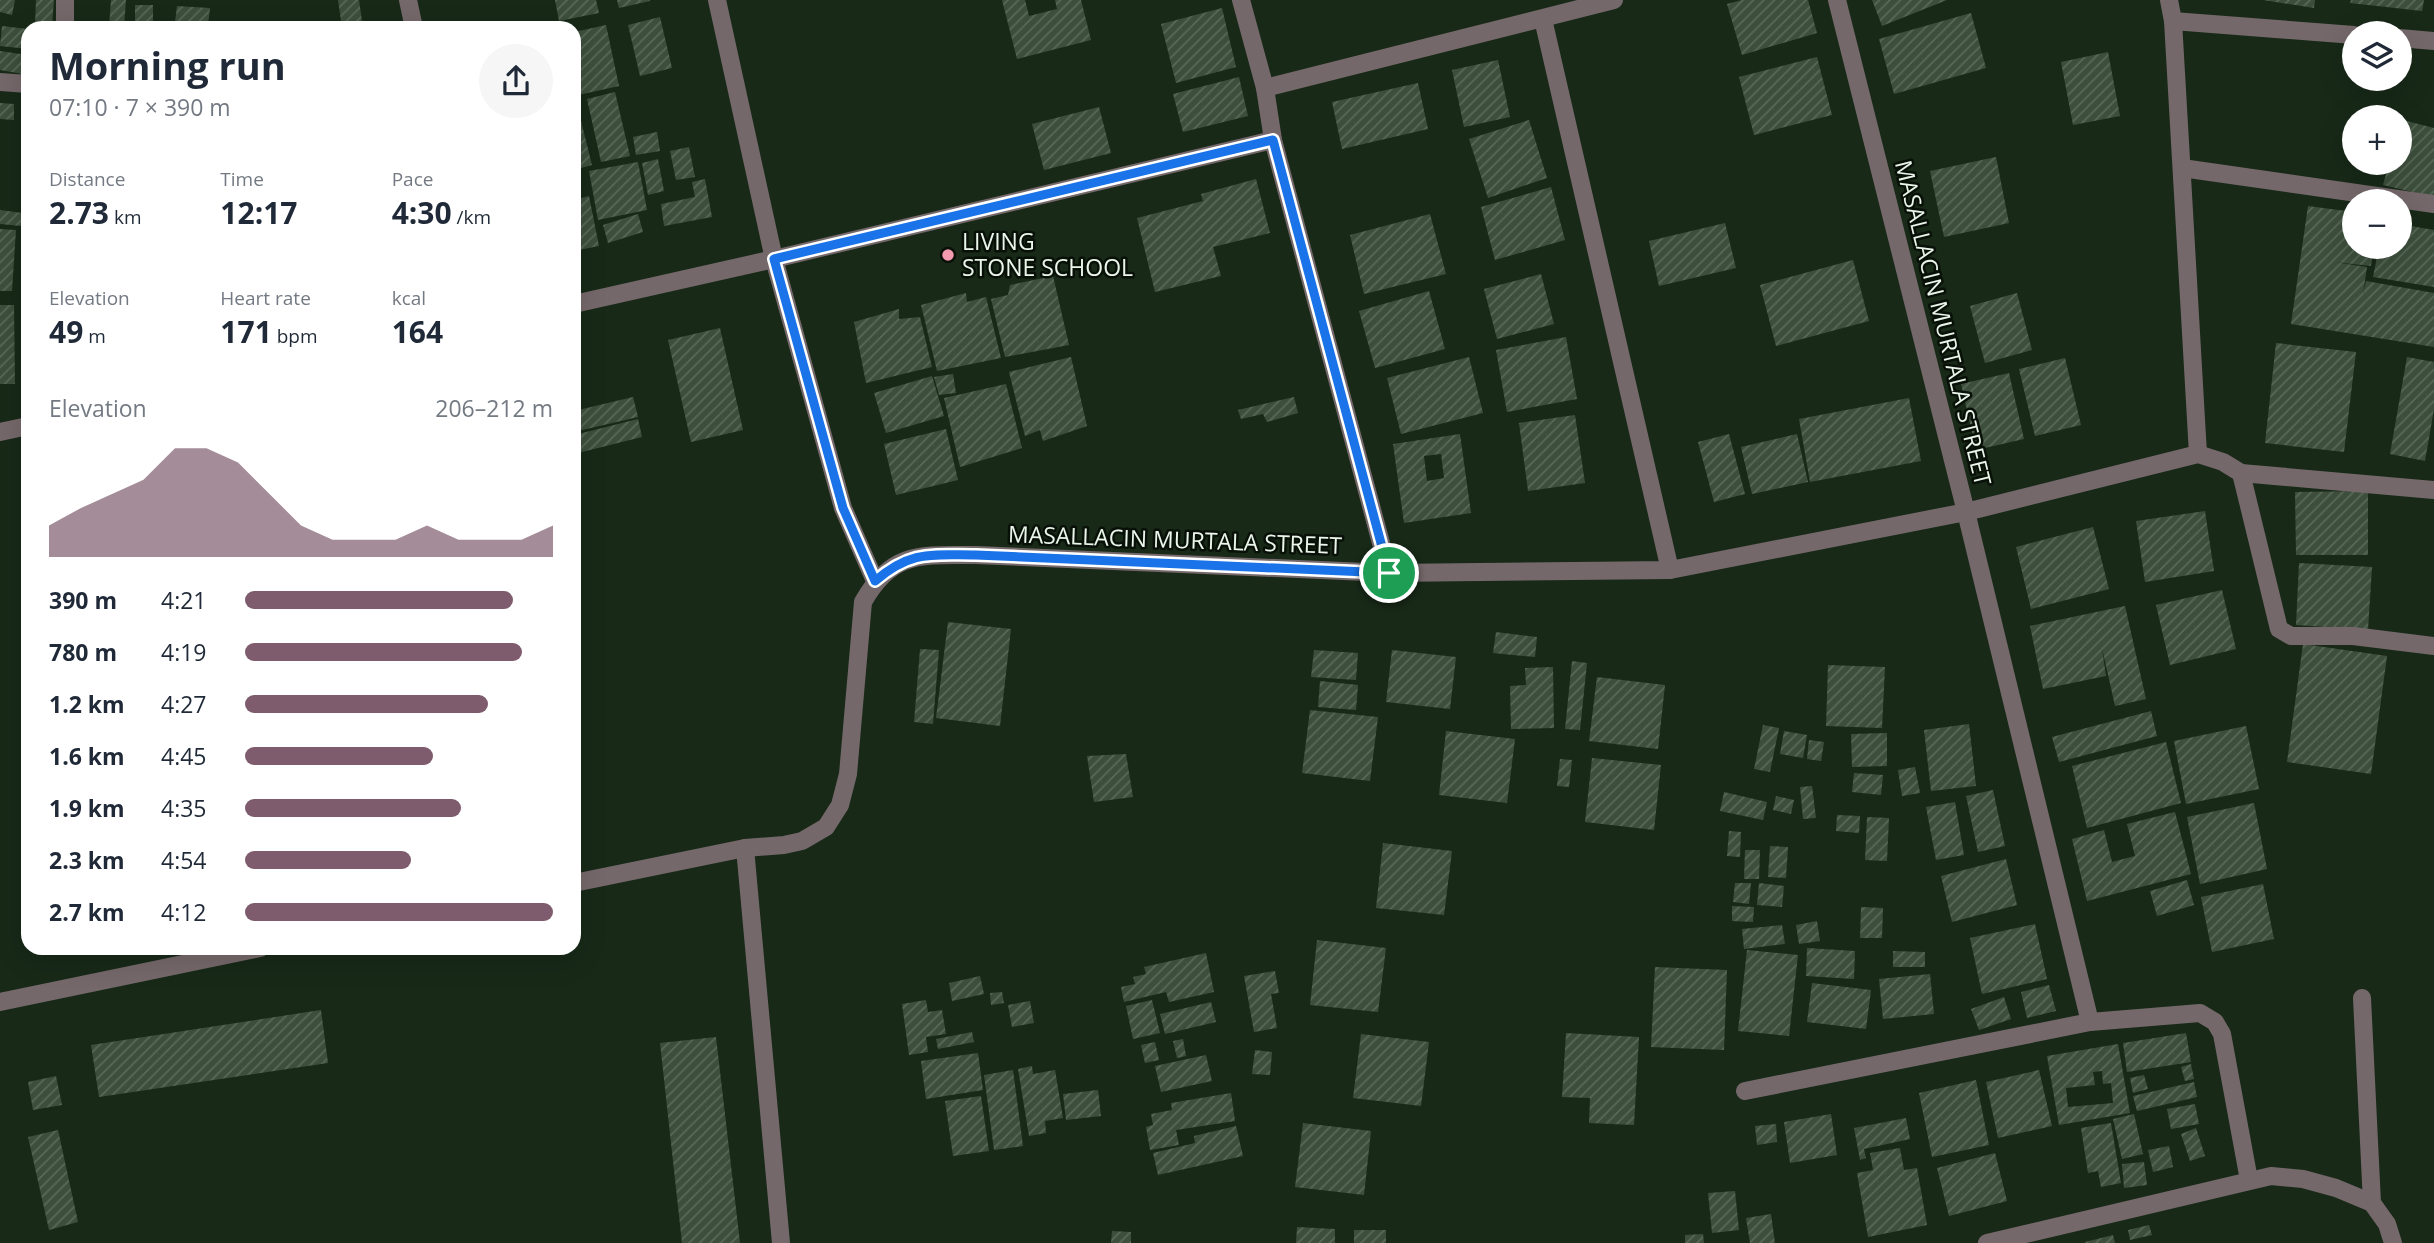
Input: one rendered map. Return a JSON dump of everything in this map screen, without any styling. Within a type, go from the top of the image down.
[{"type":"street","points":[[65,0],[65,21]]},
{"type":"street","points":[[408,0],[412,21]]},
{"type":"street","points":[[581,882],[746,848],[802,841],[825,827],[840,805],[848,774],[863,602],[875,581],[843,508],[774,259],[717,0]]},
{"type":"street","points":[[1241,0],[1265,88],[1273,140],[1389,573]]},
{"type":"street","points":[[1265,88],[1614,0]]},
{"type":"street","name":"MASALLACIN MURTALA STREET","points":[[875,581],[893,565],[921,555],[976,555],[1389,573],[1670,570],[1966,512],[1837,0]]},
{"type":"street","points":[[2169,0],[2173,21],[2198,454]]},
{"type":"street","points":[[1543,19],[1670,570]]},
{"type":"street","points":[[2173,21],[2342,34]]},
{"type":"street","points":[[2412,39],[2434,41]]},
{"type":"street","points":[[0,82],[21,84]]},
{"type":"street","points":[[581,302],[1273,140]]},
{"type":"street","points":[[2182,168],[2434,204]]},
{"type":"street","points":[[0,432],[21,426]]},
{"type":"street","points":[[2090,1022],[1966,512],[2198,454],[2223,462],[2241,473],[2434,490]]},
{"type":"street","points":[[2241,473],[2279,629],[2284,634],[2353,636],[2434,646]]},
{"type":"street","points":[[746,848],[782,1243]]},
{"type":"street","points":[[0,1002],[226,955]]},
{"type":"street","points":[[2362,998],[2372,1203]]},
{"type":"street","points":[[1745,1091],[2090,1022],[2200,1013],[2215,1022],[2222,1034],[2249,1180]]},
{"type":"street","points":[[1987,1243],[2271,1176],[2303,1179],[2336,1188],[2372,1203],[2387,1224],[2393,1243]]},
{"type":"building","points":[[0,0],[15,0],[12,15],[0,12]]},
{"type":"building","points":[[36,0],[54,0],[52,21],[35,21]]},
{"type":"building","points":[[111,0],[126,0],[124,21],[109,21]]},
{"type":"building","points":[[338,0],[359,0],[362,21],[341,21]]},
{"type":"building","points":[[555,0],[596,0],[599,13],[559,21]]},
{"type":"building","points":[[617,0],[650,0],[650,1],[619,8]]},
{"type":"building","points":[[1002,0],[1025,0],[1029,16],[1057,9],[1055,0],[1081,0],[1091,40],[1017,59]]},
{"type":"building","points":[[1742,0],[1808,0],[1817,33],[1742,55],[1727,4]]},
{"type":"building","points":[[1872,0],[1947,0],[1882,26]]},
{"type":"building","points":[[2263,0],[2315,0],[2314,8]]},
{"type":"building","points":[[2351,0],[2424,0],[2422,11],[2350,3]]},
{"type":"building","points":[[135,5],[153,5],[153,21],[135,21]]},
{"type":"building","points":[[177,6],[210,8],[208,21],[175,21]]},
{"type":"building","points":[[1222,8],[1236,67],[1176,83],[1161,24]]},
{"type":"building","points":[[1971,13],[1986,68],[1894,94],[1879,39]]},
{"type":"building","points":[[660,17],[672,68],[640,76],[628,25]]},
{"type":"building","points":[[606,25],[619,86],[581,94],[581,30]]},
{"type":"building","points":[[2,26],[21,28],[21,48],[0,46]]},
{"type":"building","points":[[0,51],[21,54],[21,74],[0,70]]},
{"type":"building","points":[[2108,52],[2120,116],[2073,125],[2061,62]]},
{"type":"building","points":[[1817,57],[1832,115],[1754,135],[1739,77]]},
{"type":"building","points":[[1498,60],[1510,117],[1464,127],[1452,70]]},
{"type":"building","points":[[1239,77],[1248,116],[1183,132],[1173,94]]},
{"type":"building","points":[[1418,83],[1428,129],[1342,149],[1332,102]]},
{"type":"building","points":[[615,92],[630,156],[601,162],[587,99]]},
{"type":"building","points":[[0,103],[14,104],[14,120],[0,119]]},
{"type":"building","points":[[1099,107],[1111,153],[1044,170],[1032,124]]},
{"type":"building","points":[[1529,120],[1547,178],[1488,198],[1469,139]]},
{"type":"building","points":[[581,121],[592,165],[581,168]]},
{"type":"building","points":[[2412,122],[2434,128],[2434,197],[2412,192],[2412,189],[2383,185],[2386,175],[2412,175]]},
{"type":"building","points":[[657,132],[660,151],[636,155],[633,137]]},
{"type":"building","points":[[689,147],[695,177],[676,180],[670,151]]},
{"type":"building","points":[[1996,157],[2009,223],[1944,237],[1930,171]]},
{"type":"building","points":[[658,159],[664,191],[648,195],[642,163]]},
{"type":"building","points":[[638,162],[647,210],[598,220],[589,171]]},
{"type":"building","points":[[705,179],[712,217],[664,226],[661,204],[695,197],[692,182]]},
{"type":"building","points":[[1256,179],[1270,233],[1213,247],[1221,276],[1155,292],[1137,218],[1203,201],[1201,194]]},
{"type":"building","points":[[1551,187],[1565,240],[1495,260],[1481,207]]},
{"type":"building","points":[[589,196],[599,246],[581,250],[581,198]]},
{"type":"building","points":[[2308,206],[2342,210],[2342,259],[2372,259],[2371,266],[2334,262],[2367,267],[2363,294],[2366,281],[2434,293],[2434,347],[2291,324]]},
{"type":"building","points":[[0,210],[21,213],[21,226],[0,224]]},
{"type":"building","points":[[638,214],[643,232],[608,243],[603,225]]},
{"type":"building","points":[[1430,214],[1446,274],[1364,294],[1350,235]]},
{"type":"building","points":[[1725,223],[1736,268],[1659,286],[1649,241]]},
{"type":"building","points":[[2412,226],[2434,230],[2434,287],[2373,277],[2377,259],[2412,259]]},
{"type":"building","points":[[0,229],[16,230],[12,291],[0,291]]},
{"type":"building","points":[[1853,260],[1869,321],[1776,346],[1760,285]]},
{"type":"building","points":[[1541,274],[1554,324],[1497,339],[1484,289]]},
{"type":"building","name":"LIVING STONE SCHOOL","points":[[1053,276],[1069,345],[1005,357],[991,299],[1008,295],[1010,285]]},
{"type":"building","points":[[1429,291],[1445,349],[1375,368],[1359,311]]},
{"type":"building","name":"LIVING STONE SCHOOL","points":[[966,293],[967,302],[986,297],[1001,358],[937,371],[921,305]]},
{"type":"building","points":[[2017,293],[2032,350],[1985,363],[1970,306]]},
{"type":"building","points":[[0,305],[14,305],[15,384],[0,384]]},
{"type":"building","name":"LIVING STONE SCHOOL","points":[[899,309],[899,319],[920,317],[932,367],[866,383],[854,322]]},
{"type":"building","points":[[720,328],[743,430],[691,442],[668,340]]},
{"type":"building","points":[[1566,337],[1577,399],[1507,412],[1496,350]]},
{"type":"building","points":[[2276,343],[2356,352],[2344,452],[2265,443]]},
{"type":"building","points":[[1071,357],[1087,426],[1043,441],[1040,430],[1025,436],[1009,372]]},
{"type":"building","points":[[1469,357],[1483,413],[1401,434],[1387,378]]},
{"type":"building","points":[[2407,357],[2434,362],[2434,409],[2425,461],[2390,454]]},
{"type":"building","points":[[2065,358],[2081,425],[2035,436],[2019,369]]},
{"type":"building","points":[[2009,373],[2024,439],[1976,450],[1961,384]]},
{"type":"building","points":[[953,374],[956,393],[939,395],[934,377]]},
{"type":"building","points":[[932,376],[944,416],[886,433],[874,393]]},
{"type":"building","points":[[1006,384],[1022,448],[960,467],[944,398]]},
{"type":"building","points":[[633,397],[638,417],[581,430],[581,409]]},
{"type":"building","points":[[1294,397],[1298,413],[1267,422],[1263,414],[1241,419],[1238,410]]},
{"type":"building","points":[[1909,398],[1921,461],[1810,482],[1799,419]]},
{"type":"building","points":[[1575,415],[1585,483],[1528,491],[1519,423]]},
{"type":"building","points":[[638,419],[642,437],[581,452],[581,433]]},
{"type":"building","points":[[946,429],[958,480],[896,495],[884,444]]},
{"type":"building","points":[[1460,434],[1471,513],[1404,523],[1393,444]],"holes":[[[1441,454],[1444,478],[1427,481],[1424,456]]]},
{"type":"building","points":[[1729,434],[1745,494],[1714,502],[1698,442]]},
{"type":"building","points":[[1797,434],[1808,482],[1752,494],[1741,447]]},
{"type":"building","points":[[2368,491],[2368,555],[2296,555],[2295,492]]},
{"type":"building","points":[[2205,511],[2214,571],[2145,582],[2136,521]]},
{"type":"building","points":[[2093,527],[2109,589],[2031,609],[2016,547]]},
{"type":"building","points":[[2299,563],[2372,567],[2368,630],[2296,625]]},
{"type":"building","points":[[2222,590],[2236,649],[2170,665],[2156,605]]},
{"type":"building","points":[[2125,606],[2146,699],[2115,706],[2102,648],[2106,676],[2043,689],[2030,626]]},
{"type":"building","points":[[948,622],[1011,629],[1000,726],[936,718]]},
{"type":"building","points":[[1496,632],[1537,637],[1535,657],[1493,653]]},
{"type":"building","points":[[2303,644],[2387,656],[2371,774],[2287,762]]},
{"type":"building","points":[[920,649],[939,650],[933,724],[914,722]]},
{"type":"building","points":[[1314,650],[1358,653],[1356,680],[1311,677]]},
{"type":"building","points":[[1392,650],[1456,657],[1450,709],[1386,702]]},
{"type":"building","points":[[1572,661],[1587,663],[1580,730],[1565,729]]},
{"type":"building","points":[[1828,665],[1885,667],[1882,728],[1826,726]]},
{"type":"building","points":[[1553,667],[1554,728],[1511,729],[1510,686],[1526,685],[1525,668]]},
{"type":"building","points":[[1597,677],[1665,685],[1658,749],[1589,741]]},
{"type":"building","points":[[1320,681],[1358,685],[1356,710],[1318,707]]},
{"type":"building","points":[[1310,710],[1378,717],[1370,781],[1302,773]]},
{"type":"building","points":[[2151,711],[2157,736],[2059,762],[2052,737]]},
{"type":"building","points":[[1969,724],[1976,786],[1931,791],[1924,730]]},
{"type":"building","points":[[1763,725],[1779,728],[1770,772],[1754,769]]},
{"type":"building","points":[[2246,726],[2259,789],[2186,804],[2174,741]]},
{"type":"building","points":[[1446,731],[1515,739],[1507,803],[1439,795]]},
{"type":"building","points":[[1784,731],[1807,735],[1803,758],[1780,754]]},
{"type":"building","points":[[1887,733],[1887,766],[1852,767],[1851,734]]},
{"type":"building","points":[[1809,740],[1824,742],[1821,761],[1807,759]]},
{"type":"building","points":[[2166,742],[2181,803],[2087,828],[2072,766]]},
{"type":"building","points":[[1126,754],[1133,797],[1094,802],[1087,756]]},
{"type":"building","points":[[1592,758],[1661,765],[1654,830],[1585,822]]},
{"type":"building","points":[[1560,759],[1572,760],[1569,787],[1557,786]]},
{"type":"building","points":[[1915,767],[1920,793],[1902,796],[1898,770]]},
{"type":"building","points":[[1854,773],[1883,775],[1881,795],[1852,792]]},
{"type":"building","points":[[1812,786],[1816,818],[1803,819],[1800,787]]},
{"type":"building","points":[[1993,790],[2005,846],[1978,852],[1966,796]]},
{"type":"building","points":[[1724,792],[1767,802],[1763,820],[1720,811]]},
{"type":"building","points":[[1776,796],[1794,800],[1791,814],[1773,810]]},
{"type":"building","points":[[1955,802],[1964,855],[1936,860],[1926,807]]},
{"type":"building","points":[[2254,803],[2267,869],[2200,884],[2187,817]]},
{"type":"building","points":[[2175,812],[2191,874],[2087,901],[2072,839],[2104,830],[2112,862],[2135,856],[2127,824]]},
{"type":"building","points":[[1837,815],[1860,816],[1859,833],[1836,831]]},
{"type":"building","points":[[1867,817],[1889,818],[1887,861],[1865,860]]},
{"type":"building","points":[[1729,831],[1741,832],[1740,857],[1727,856]]},
{"type":"building","points":[[1383,843],[1452,851],[1444,915],[1376,908]]},
{"type":"building","points":[[1770,846],[1788,847],[1786,878],[1768,877]]},
{"type":"building","points":[[1745,850],[1760,850],[1759,879],[1744,879]]},
{"type":"building","points":[[2006,859],[2017,905],[1952,922],[1941,876]]},
{"type":"building","points":[[2187,880],[2194,905],[2157,916],[2150,891]]},
{"type":"building","points":[[1735,883],[1751,883],[1749,904],[1733,902]]},
{"type":"building","points":[[1759,883],[1784,886],[1782,907],[1757,905]]},
{"type":"building","points":[[2263,884],[2274,939],[2212,952],[2201,897]]},
{"type":"building","points":[[1732,906],[1754,907],[1753,922],[1732,921]]},
{"type":"building","points":[[1861,907],[1883,908],[1882,938],[1860,938]]},
{"type":"building","points":[[1817,921],[1820,941],[1799,944],[1796,925]]},
{"type":"building","points":[[2035,924],[2047,979],[1982,994],[1970,938]]},
{"type":"building","points":[[1782,925],[1785,944],[1744,949],[1742,929]]},
{"type":"building","points":[[1317,940],[1386,948],[1378,1012],[1310,1005]]},
{"type":"building","points":[[1807,948],[1855,951],[1854,979],[1806,976]]},
{"type":"building","points":[[1747,950],[1798,955],[1789,1036],[1738,1031]]},
{"type":"building","points":[[1893,951],[1925,952],[1925,967],[1893,967]]},
{"type":"building","points":[[1206,953],[1214,992],[1169,1002],[1166,992],[1124,1002],[1121,987],[1135,984],[1133,977],[1146,974],[1144,967]]},
{"type":"building","points":[[1655,967],[1727,970],[1724,1050],[1651,1047]]},
{"type":"building","points":[[1275,971],[1279,993],[1271,994],[1277,1028],[1254,1032],[1244,976]]},
{"type":"building","points":[[1930,974],[1934,1014],[1883,1019],[1879,979]]},
{"type":"building","points":[[980,976],[984,994],[952,1001],[949,983]]},
{"type":"building","points":[[1812,983],[1871,990],[1866,1029],[1807,1022]]},
{"type":"building","points":[[2049,985],[2056,1011],[2027,1018],[2021,992]]},
{"type":"building","points":[[1002,992],[1004,1003],[991,1005],[990,993]]},
{"type":"building","points":[[2004,997],[2011,1019],[1979,1030],[1971,1009]]},
{"type":"building","points":[[926,1000],[928,1012],[942,1010],[946,1034],[926,1037],[928,1052],[909,1055],[902,1004]]},
{"type":"building","points":[[1152,1000],[1160,1033],[1133,1039],[1126,1006]]},
{"type":"building","points":[[1030,1001],[1034,1023],[1012,1027],[1008,1005]]},
{"type":"building","points":[[1211,1002],[1216,1022],[1165,1034],[1160,1014]]},
{"type":"building","points":[[321,1010],[328,1063],[99,1097],[91,1045]]},
{"type":"building","points":[[972,1032],[974,1042],[938,1049],[936,1039]]},
{"type":"building","points":[[1566,1033],[1639,1037],[1634,1125],[1589,1123],[1590,1098],[1562,1097]]},
{"type":"building","points":[[2186,1033],[2191,1062],[2127,1072],[2123,1043]]},
{"type":"building","points":[[1361,1034],[1429,1042],[1421,1106],[1353,1098]]},
{"type":"building","points":[[716,1037],[740,1243],[682,1243],[660,1043]]},
{"type":"building","points":[[1183,1039],[1186,1056],[1177,1058],[1173,1041]]},
{"type":"building","points":[[1155,1042],[1159,1060],[1145,1063],[1141,1045]]},
{"type":"building","points":[[2118,1044],[2130,1113],[2059,1125],[2047,1056]],"holes":[[[2102,1071],[2103,1084],[2111,1083],[2113,1103],[2068,1107],[2066,1088],[2095,1085],[2093,1072]]]},
{"type":"building","points":[[1255,1050],[1272,1052],[1270,1075],[1252,1074]]},
{"type":"building","points":[[978,1053],[983,1090],[926,1099],[921,1061]]},
{"type":"building","points":[[1206,1055],[1212,1081],[1161,1092],[1155,1066]]},
{"type":"building","points":[[2191,1064],[2194,1079],[2185,1081],[2181,1067]]},
{"type":"building","points":[[1032,1066],[1033,1074],[1055,1070],[1063,1118],[1045,1121],[1046,1133],[1029,1136],[1018,1069]]},
{"type":"building","points":[[1013,1070],[1023,1146],[994,1150],[984,1075]]},
{"type":"building","points":[[2039,1070],[2052,1126],[1998,1138],[1986,1082]]},
{"type":"building","points":[[2144,1075],[2148,1089],[2133,1093],[2130,1078]]},
{"type":"building","points":[[56,1076],[62,1105],[33,1110],[28,1082]]},
{"type":"building","points":[[1976,1080],[1989,1145],[1932,1157],[1919,1093]]},
{"type":"building","points":[[2194,1082],[2197,1097],[2137,1111],[2133,1096]]},
{"type":"building","points":[[1098,1090],[1101,1116],[1066,1120],[1063,1094]]},
{"type":"building","points":[[1231,1093],[1235,1121],[1176,1130],[1179,1145],[1150,1150],[1146,1127],[1153,1125],[1151,1114],[1172,1110],[1171,1103]]},
{"type":"building","points":[[981,1096],[989,1151],[953,1156],[945,1101]]},
{"type":"building","points":[[2195,1104],[2199,1124],[2171,1129],[2167,1109]]},
{"type":"building","points":[[1831,1114],[1837,1155],[1790,1163],[1784,1122]]},
{"type":"building","points":[[2134,1114],[2143,1154],[2122,1159],[2113,1119]]},
{"type":"building","points":[[1906,1118],[1910,1139],[1864,1149],[1866,1158],[1860,1160],[1854,1128]]},
{"type":"building","points":[[1303,1123],[1371,1131],[1364,1195],[1295,1187]]},
{"type":"building","points":[[2111,1123],[2121,1183],[2101,1187],[2098,1171],[2088,1173],[2081,1128]]},
{"type":"building","points":[[1776,1124],[1777,1142],[1757,1145],[1755,1126]]},
{"type":"building","points":[[1236,1126],[1243,1156],[1158,1175],[1153,1153],[1195,1143],[1194,1136]]},
{"type":"building","points":[[2196,1128],[2205,1156],[2190,1161],[2181,1134]]},
{"type":"building","points":[[58,1130],[78,1222],[49,1230],[28,1137]]},
{"type":"building","points":[[2169,1146],[2173,1167],[2153,1172],[2148,1150]]},
{"type":"building","points":[[1900,1148],[1904,1170],[1917,1168],[1927,1225],[1868,1237],[1857,1173],[1873,1170],[1870,1153]]},
{"type":"building","points":[[1995,1153],[2007,1201],[1949,1216],[1937,1168]]},
{"type":"building","points":[[2144,1162],[2147,1185],[2124,1188],[2122,1164]]},
{"type":"building","points":[[1735,1191],[1739,1230],[1712,1233],[1708,1193]]},
{"type":"building","points":[[1771,1214],[1775,1243],[1750,1243],[1746,1218]]},
{"type":"building","points":[[2149,1225],[2152,1235],[2130,1240],[2128,1230]]},
{"type":"building","points":[[1297,1227],[1335,1229],[1335,1243],[1296,1243]]},
{"type":"building","points":[[1354,1230],[1386,1230],[1386,1243],[1354,1243]]},
{"type":"building","points":[[1112,1231],[1131,1232],[1131,1243],[1111,1243]]},
{"type":"building","points":[[1703,1234],[1704,1243],[1685,1243],[1685,1235]]},
{"type":"building","points":[[2113,1235],[2115,1243],[2085,1242]]},
{"type":"place","name":"LIVING STONE SCHOOL","points":[[948,255]]},
{"type":"route","points":[[1273,140],[1389,573],[976,555],[921,555],[893,565],[875,581],[843,508],[774,259],[1273,140]]}]
